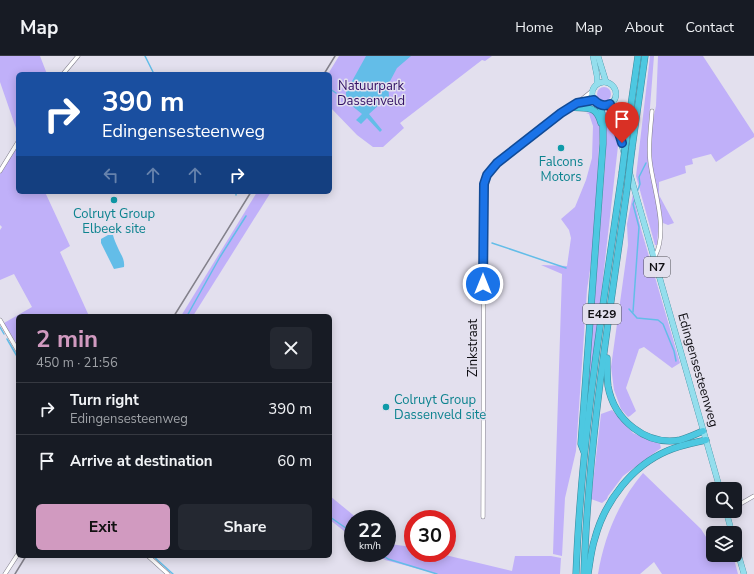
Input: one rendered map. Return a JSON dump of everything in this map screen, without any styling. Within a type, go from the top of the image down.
[{"type":"highway","name":"E429","points":[[576,574],[585,454],[598,345],[638,56]]},
{"type":"highway","name":"E429","points":[[584,574],[587,508],[592,454],[645,56]]},
{"type":"highway","points":[[585,454],[581,444],[603,144],[603,118],[600,105]]},
{"type":"highway","points":[[570,107],[589,107],[600,117],[603,130]]},
{"type":"highway","points":[[606,346],[608,387],[616,407],[626,422],[644,435],[661,440],[680,440],[703,431]]},
{"type":"highway","points":[[588,574],[595,537],[600,522],[612,499],[622,486],[641,467],[653,458],[681,446],[706,440]]},
{"type":"main road","points":[[593,56],[598,84]]},
{"type":"main road","name":"N7","points":[[598,56],[606,82],[612,85],[616,91],[615,99],[610,104]]},
{"type":"main road","points":[[606,82],[598,84],[592,91],[594,100],[600,105],[610,104]]},
{"type":"main road","name":"Edingensesteenweg","points":[[610,104],[718,482]]},
{"type":"main road","points":[[741,562],[744,574]]},
{"type":"street","points":[[65,72],[78,56]]},
{"type":"street","name":"Zinkstraat","points":[[483,517],[484,184],[487,175],[497,163],[592,91]]},
{"type":"street","name":"Zinkstraat","points":[[577,103],[594,100]]},
{"type":"street","points":[[652,111],[649,150],[660,220],[660,244],[654,258]]},
{"type":"street","points":[[0,171],[16,145]]},
{"type":"street","points":[[0,320],[16,348]]},
{"type":"street","points":[[742,503],[754,496]]},
{"type":"street","points":[[5,574],[16,557]]},
{"type":"street","points":[[150,558],[168,574]]},
{"type":"green space","points":[[0,56],[40,56],[46,72],[16,72],[16,128],[0,82]]},
{"type":"green space","name":"Natuurpark Dassenveld","points":[[339,56],[492,56],[485,61],[482,60],[400,123],[404,128],[383,147],[373,147],[357,135],[332,109],[332,72],[329,72]]},
{"type":"green space","points":[[650,56],[654,56],[647,146],[656,106],[658,56],[703,56],[754,134],[754,137],[716,162],[711,154],[692,159],[693,164],[685,166],[686,173],[659,182],[659,195],[674,223],[668,225],[663,223],[660,203],[657,245],[655,245],[636,176]]},
{"type":"green space","points":[[601,87],[607,87],[611,91],[611,97],[607,101],[601,101],[597,97],[597,91]]},
{"type":"green space","points":[[604,111],[608,113],[618,146],[591,384],[588,384],[606,151]]},
{"type":"green space","points":[[590,112],[597,116],[600,127],[594,243],[587,290],[576,451],[565,498],[562,556],[553,554],[562,274],[541,265],[567,266],[571,238],[569,230],[561,219],[575,207],[586,180],[592,158],[593,126],[589,114],[586,113]]},
{"type":"green space","points":[[16,149],[16,194],[46,194],[70,246],[60,252],[88,314],[20,314],[32,307],[14,274],[0,280],[0,230],[2,227],[0,225],[0,174]]},
{"type":"green space","points":[[256,194],[270,194],[194,314],[182,314]]},
{"type":"green space","points":[[633,194],[641,229],[680,363],[672,368],[644,347],[639,349],[626,388],[636,411],[628,417],[621,409],[614,390],[611,367],[628,245],[627,224]]},
{"type":"green space","points":[[16,316],[16,343],[4,323]]},
{"type":"green space","points":[[612,410],[633,433],[660,444],[661,448],[623,476],[607,499],[602,503],[591,499],[601,414]]},
{"type":"green space","points":[[643,473],[701,529],[706,537],[706,562],[735,562],[738,574],[662,574],[654,562],[640,574],[598,574],[604,547],[614,520],[634,484]]},
{"type":"green space","points":[[332,498],[347,510],[344,510],[344,531],[332,522]]},
{"type":"green space","points":[[396,545],[404,546],[404,562],[456,562],[456,558],[512,571],[515,556],[551,556],[561,558],[560,574],[438,574],[393,562],[396,562]]},
{"type":"water","points":[[366,56],[411,56],[397,68],[388,85],[389,96],[369,114],[382,130],[380,132],[367,118],[361,124],[356,120],[362,114],[346,101],[346,92]]},
{"type":"water","points":[[108,235],[113,235],[123,259],[124,267],[114,269],[101,243],[101,239]]},
{"type":"waterway","points":[[145,56],[153,72]]},
{"type":"waterway","points":[[332,90],[336,93]]},
{"type":"waterway","points":[[637,192],[640,184],[639,177],[646,163]]},
{"type":"waterway","points":[[633,312],[639,227],[633,204],[635,199]]},
{"type":"waterway","points":[[188,314],[220,257],[246,216]]},
{"type":"waterway","points":[[492,243],[566,268]]},
{"type":"waterway","points":[[629,309],[637,318],[658,320],[663,324],[674,351],[676,361]]},
{"type":"waterway","points":[[0,327],[4,334]]},
{"type":"waterway","points":[[7,339],[16,355]]},
{"type":"waterway","points":[[332,518],[344,527]]},
{"type":"waterway","points":[[155,558],[173,574]]},
{"type":"waterway","points":[[396,561],[437,574]]},
{"type":"railway","points":[[325,72],[335,56]]},
{"type":"railway","points":[[175,314],[250,194]]},
{"type":"railway","points":[[15,574],[25,558]]},
{"type":"place","name":"Falcons Motors","points":[[561,148]]},
{"type":"place","name":"Colruyt Group Elbeek site","points":[[114,200]]},
{"type":"place","name":"Colruyt Group Dassenveld site","points":[[386,407]]},
{"type":"route","points":[[483,284],[484,184],[487,175],[497,163],[570,107],[577,103],[594,100],[596,103],[603,106],[610,104],[622,143]]}]
